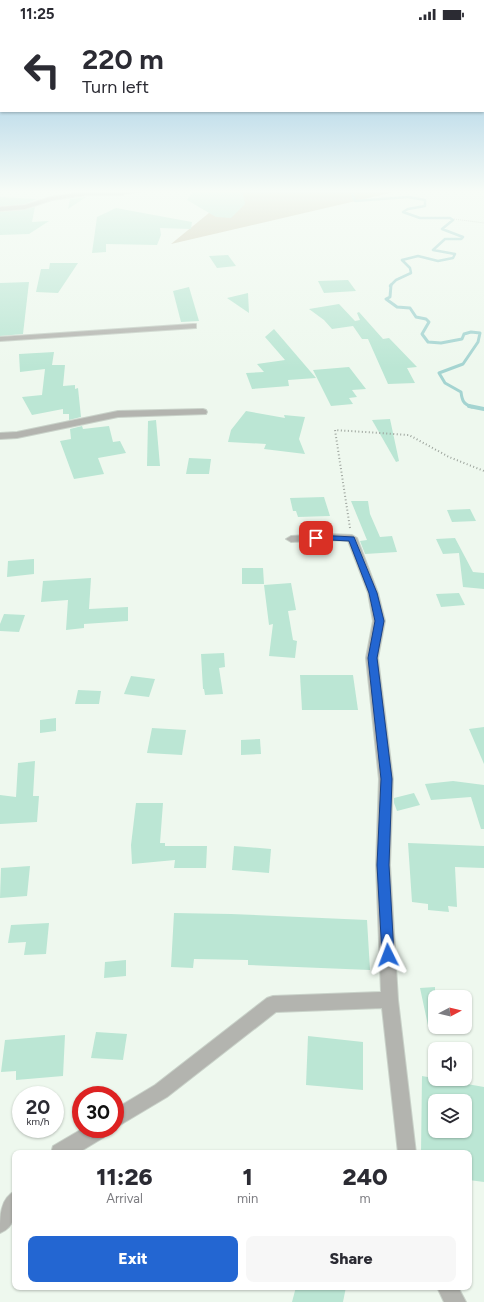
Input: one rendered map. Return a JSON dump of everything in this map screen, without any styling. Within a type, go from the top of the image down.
[{"type":"street","points":[[0,339],[68,335],[106,330],[192,326]]},
{"type":"street","points":[[0,436],[17,435],[118,414],[203,412]]},
{"type":"street","points":[[291,539],[328,537],[352,538],[373,593],[379,621],[372,658],[386,779],[383,865],[390,1000],[407,1150]]},
{"type":"street","points":[[124,1114],[161,1091],[273,1004],[390,1000]]},
{"type":"street","points":[[65,1150],[84,1138]]},
{"type":"street","points":[[0,1223],[12,1205]]},
{"type":"street","points":[[449,1290],[455,1302]]},
{"type":"path","points":[[352,538],[336,430],[409,435],[449,456],[484,471]]},
{"type":"building","points":[[92,249],[106,249],[106,252],[92,253]]},
{"type":"building","points":[[228,255],[236,266],[217,268],[209,256]]},
{"type":"building","points":[[50,263],[78,263],[58,293],[36,292],[41,269],[49,269]]},
{"type":"building","points":[[348,280],[356,291],[324,293],[318,281]]},
{"type":"building","points":[[29,282],[23,334],[0,336],[0,283]]},
{"type":"building","points":[[189,287],[199,321],[181,322],[173,291]]},
{"type":"building","points":[[248,293],[249,313],[227,298]]},
{"type":"building","points":[[339,304],[355,321],[360,320],[357,313],[359,312],[383,339],[389,338],[417,367],[407,368],[415,383],[388,384],[368,339],[362,339],[353,326],[332,329],[324,320],[309,309]]},
{"type":"building","points":[[274,329],[316,378],[288,380],[289,386],[252,389],[246,373],[264,372],[257,364],[285,360],[265,337]]},
{"type":"building","points":[[54,352],[52,365],[65,365],[63,386],[75,385],[75,389],[78,388],[81,417],[69,420],[69,414],[63,414],[63,409],[32,415],[22,397],[42,395],[45,369],[20,372],[19,354]]},
{"type":"building","points":[[349,367],[366,389],[352,390],[357,397],[349,398],[353,404],[331,406],[313,370]]},
{"type":"building","points":[[246,411],[285,418],[284,415],[305,417],[299,439],[305,454],[264,449],[266,444],[228,442],[231,430]]},
{"type":"building","points":[[390,419],[399,461],[396,462],[372,420]]},
{"type":"building","points":[[156,420],[160,466],[147,466],[148,421]]},
{"type":"building","points":[[82,426],[83,429],[109,426],[113,442],[120,441],[126,453],[98,458],[104,474],[74,479],[60,441],[71,439],[70,429]]},
{"type":"building","points":[[189,458],[211,459],[209,474],[186,474]]},
{"type":"building","points":[[324,497],[330,516],[298,517],[296,511],[293,511],[290,498]]},
{"type":"building","points":[[351,501],[368,501],[370,514],[380,537],[392,536],[397,552],[365,554],[360,541],[367,540]]},
{"type":"building","points":[[470,509],[476,521],[452,522],[447,510]]},
{"type":"building","points":[[455,538],[473,572],[484,573],[484,589],[463,587],[459,553],[443,554],[436,539]]},
{"type":"building","points":[[34,559],[34,574],[7,577],[8,561]]},
{"type":"building","points":[[242,568],[263,568],[264,584],[242,584]]},
{"type":"building","points":[[91,578],[89,609],[128,607],[128,621],[84,624],[84,628],[66,630],[68,600],[41,602],[43,581]]},
{"type":"building","points":[[291,583],[296,610],[288,611],[293,640],[297,641],[295,658],[269,656],[273,624],[269,625],[264,585]]},
{"type":"building","points":[[459,593],[465,605],[441,607],[436,594]]},
{"type":"building","points":[[4,614],[25,615],[19,632],[0,631],[0,624]]},
{"type":"building","points":[[224,653],[225,667],[219,668],[223,694],[205,695],[203,689],[201,654]]},
{"type":"building","points":[[300,675],[353,675],[358,710],[302,710]]},
{"type":"building","points":[[131,676],[155,679],[149,697],[124,694]]},
{"type":"building","points":[[78,690],[101,691],[99,704],[75,704]]},
{"type":"building","points":[[56,718],[56,731],[40,733],[40,720]]},
{"type":"building","points":[[484,727],[484,764],[469,729]]},
{"type":"building","points":[[152,728],[186,730],[182,755],[147,753]]},
{"type":"building","points":[[260,739],[261,754],[241,755],[241,740]]},
{"type":"building","points":[[35,761],[33,796],[39,796],[37,822],[0,824],[0,795],[16,797],[18,763]]},
{"type":"building","points":[[453,781],[484,785],[484,829],[481,829],[471,797],[431,800],[425,784]]},
{"type":"building","points":[[414,793],[420,805],[397,811],[394,798]]},
{"type":"building","points":[[136,803],[163,803],[160,843],[165,843],[165,846],[207,846],[206,868],[174,868],[175,860],[132,864],[131,845]]},
{"type":"building","points":[[408,843],[484,846],[484,868],[455,867],[457,907],[448,906],[449,912],[428,910],[428,904],[412,902]]},
{"type":"building","points":[[234,846],[271,849],[269,873],[232,870]]},
{"type":"building","points":[[30,866],[27,896],[0,898],[1,868]]},
{"type":"building","points":[[174,913],[367,920],[370,970],[248,965],[248,960],[194,959],[193,968],[171,967]]},
{"type":"building","points":[[49,923],[46,954],[24,955],[26,942],[8,943],[11,925]]},
{"type":"building","points":[[126,960],[126,976],[104,978],[105,962]]},
{"type":"building","points":[[435,987],[435,990],[428,990],[428,1025],[420,988]]},
{"type":"building","points":[[96,1032],[127,1034],[123,1060],[91,1058]]},
{"type":"building","points":[[65,1035],[63,1076],[16,1080],[16,1071],[1,1072],[5,1040]]},
{"type":"building","points":[[308,1036],[363,1042],[363,1090],[306,1085]]},
{"type":"building","points":[[422,1076],[428,1077],[428,1086],[472,1085],[484,1087],[484,1182],[472,1180],[472,1150],[421,1150]]},
{"type":"building","points":[[295,1290],[345,1290],[343,1302],[292,1302]]},
{"type":"waterway","points":[[391,285],[396,280],[411,273],[410,268],[402,260],[418,256],[438,261],[453,258],[455,254],[434,249]]},
{"type":"waterway","points":[[391,285],[390,297],[386,299],[397,307],[410,308],[416,317],[426,319],[429,322],[422,334],[428,342],[441,343],[462,339],[464,334],[471,332],[480,333],[478,342],[463,364],[439,373],[445,383],[461,392],[464,401],[470,406]]},
{"type":"waterway","points":[[470,406],[484,409]]},
{"type":"route","points":[[316,538],[352,538],[373,593],[379,621],[372,658],[386,779],[383,865],[388,955]]}]
